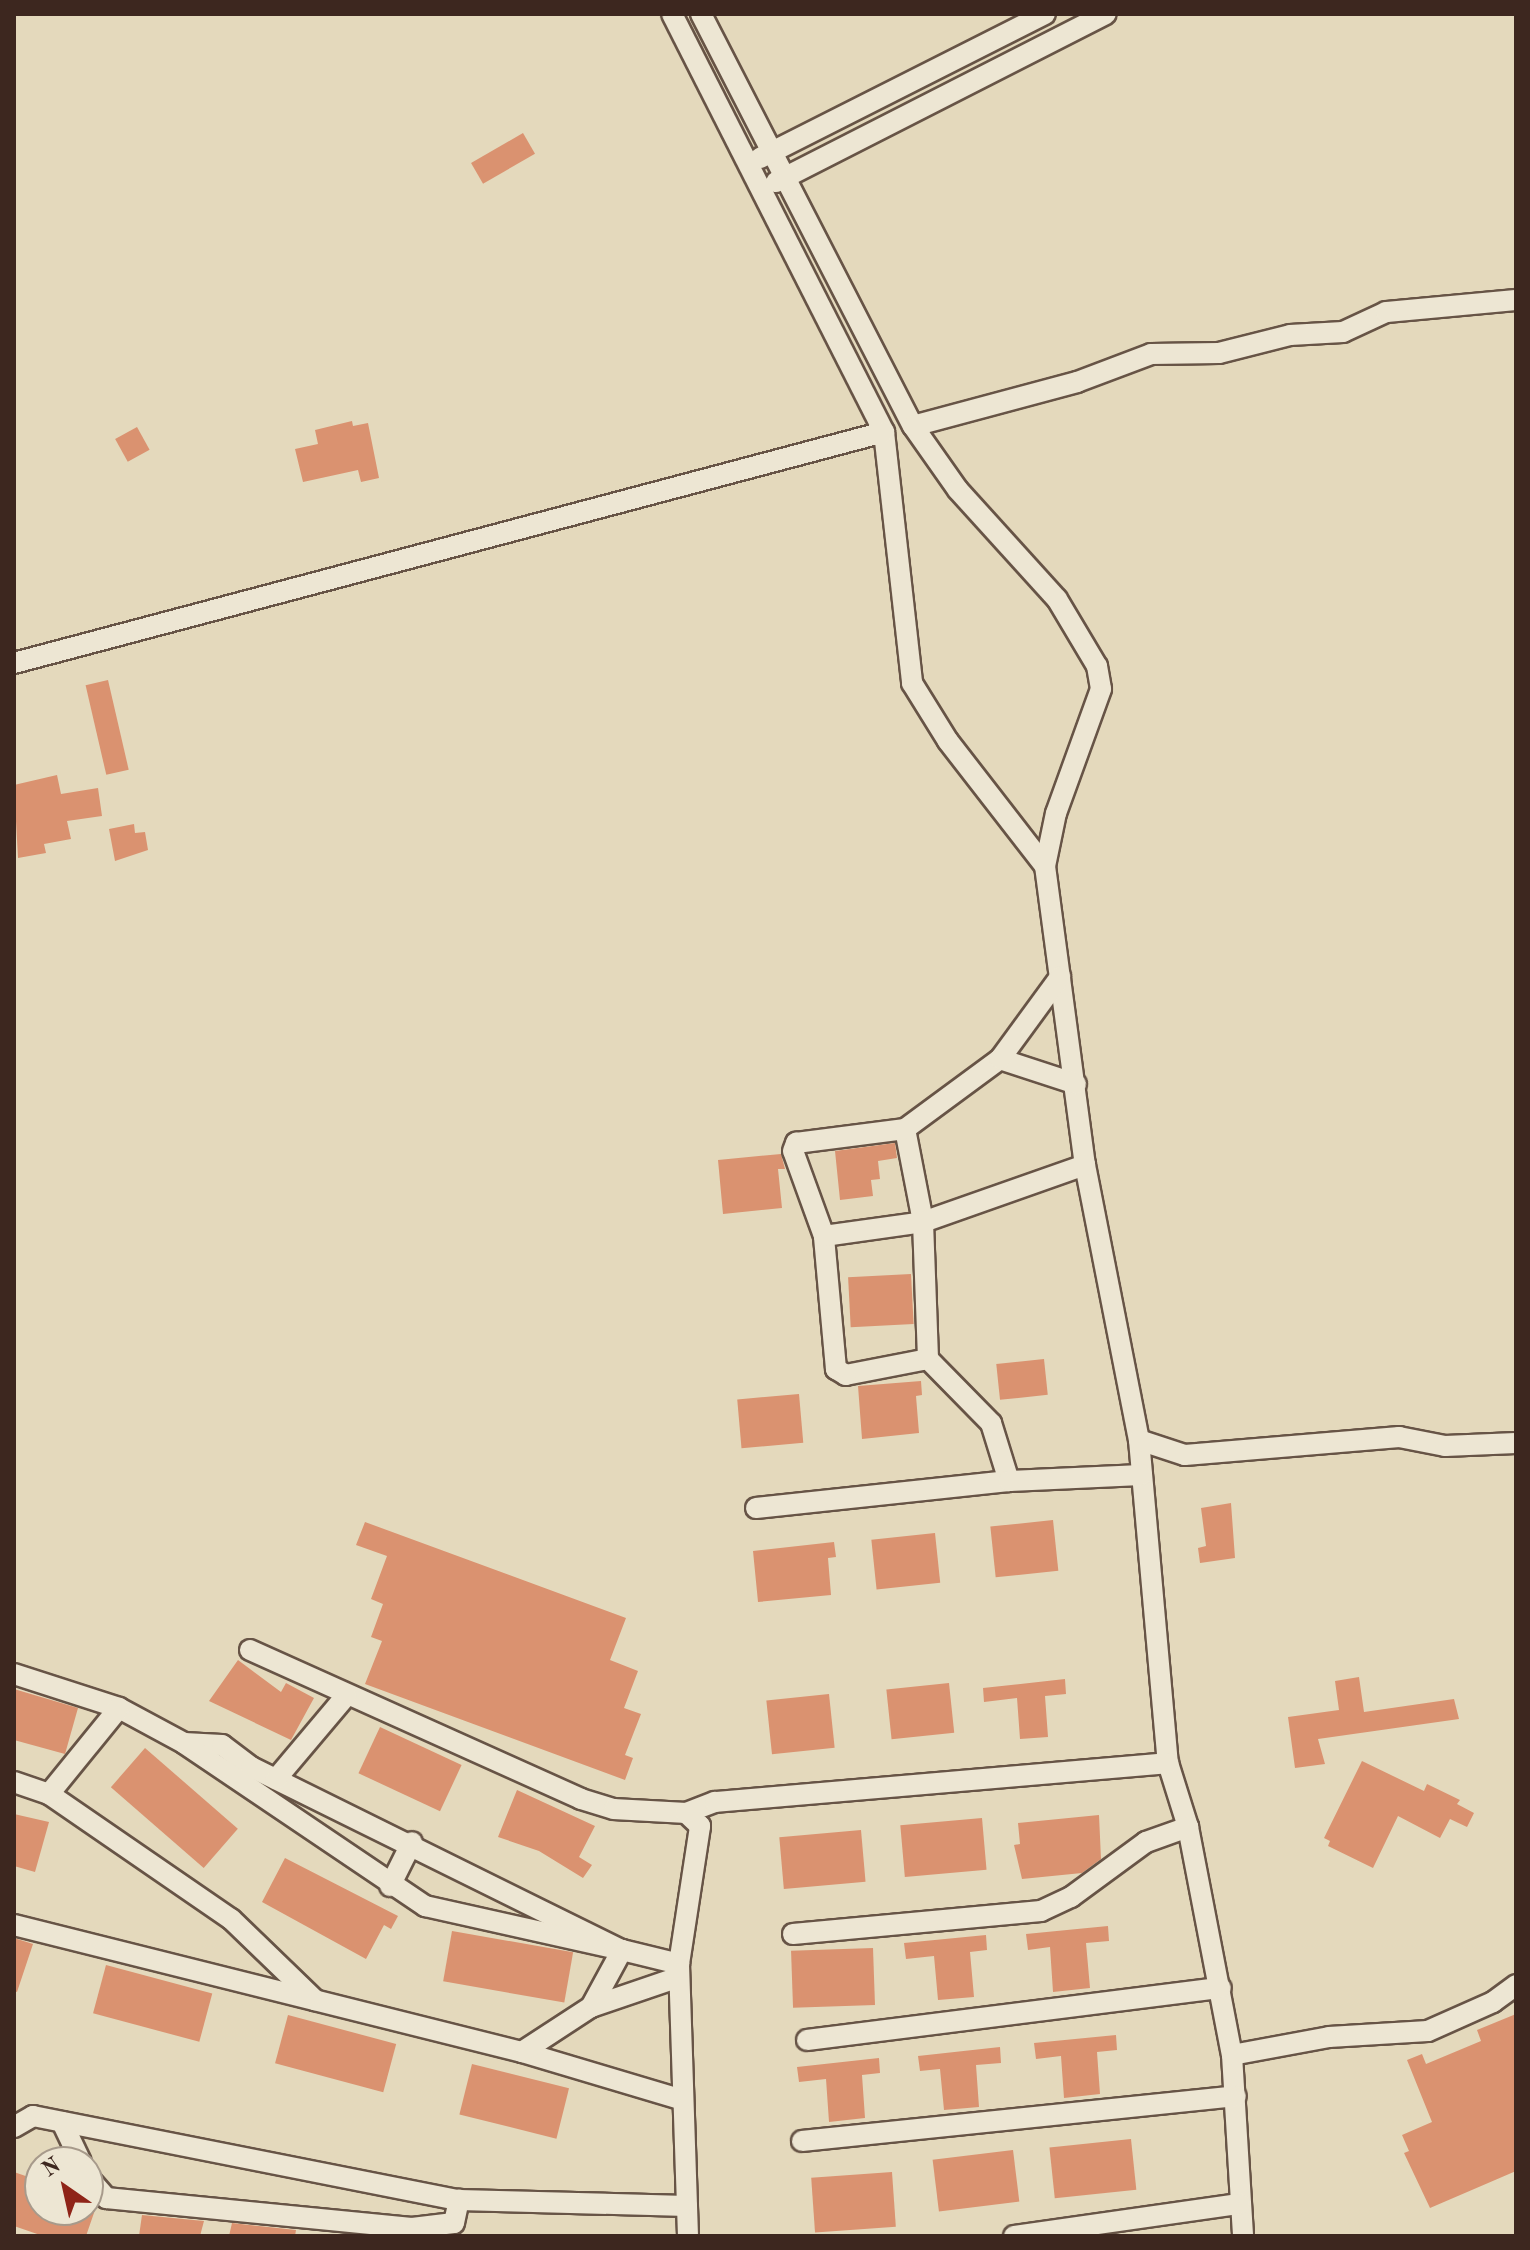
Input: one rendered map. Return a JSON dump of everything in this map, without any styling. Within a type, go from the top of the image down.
[{"type":"street","points":[[672,14],[884,432],[912,683],[948,741],[1045,866]]},
{"type":"street","points":[[701,14],[913,426],[958,490],[1057,599],[1097,666],[1101,689],[1056,813],[1045,866],[1085,1165],[1139,1440],[1168,1763],[1188,1827],[1232,2055],[1243,2236]]},
{"type":"street","points":[[748,163],[1045,14]]},
{"type":"street","points":[[762,190],[1106,14]]},
{"type":"street","points":[[913,426],[1077,382],[1151,354],[1219,353],[1290,335],[1343,332],[1386,312],[1516,300]]},
{"type":"street","points":[[14,663],[884,432]]},
{"type":"street","points":[[928,1359],[839,1373],[824,1236],[793,1151],[796,1143],[905,1129],[1000,1059],[1060,977]]},
{"type":"street","points":[[1000,1059],[1076,1084]]},
{"type":"street","points":[[905,1129],[923,1222],[928,1359],[991,1423],[1009,1481]]},
{"type":"street","points":[[824,1236],[923,1222],[1085,1165]]},
{"type":"street","points":[[1139,1440],[1185,1455],[1399,1437],[1445,1446],[1516,1443]]},
{"type":"street","points":[[756,1508],[1009,1481],[1142,1475]]},
{"type":"street","points":[[250,1650],[346,1696],[581,1799],[614,1809],[693,1820]]},
{"type":"street","points":[[14,1674],[119,1708],[184,1743],[390,1886],[444,1912],[622,1950],[679,1970]]},
{"type":"street","points":[[276,1779],[346,1696]]},
{"type":"street","points":[[49,1794],[119,1708]]},
{"type":"street","points":[[184,1743],[222,1745],[276,1779],[412,1842],[622,1950]]},
{"type":"street","points":[[688,2236],[679,1970],[693,1820],[715,1802],[1168,1763]]},
{"type":"street","points":[[14,1782],[49,1794],[231,1919],[315,2000]]},
{"type":"street","points":[[793,1934],[1041,1911],[1071,1897],[1146,1842],[1188,1827]]},
{"type":"street","points":[[390,1886],[412,1842]]},
{"type":"street","points":[[14,1925],[522,2052],[683,2100]]},
{"type":"street","points":[[591,2007],[622,1950]]},
{"type":"street","points":[[522,2052],[591,2007],[679,1970]]},
{"type":"street","points":[[1232,2055],[1329,2037],[1428,2031],[1493,2002],[1516,1985]]},
{"type":"street","points":[[807,2040],[1221,1988]]},
{"type":"street","points":[[802,2141],[1236,2096]]},
{"type":"street","points":[[14,2127],[33,2116],[459,2200],[687,2206]]},
{"type":"street","points":[[62,2122],[73,2146]]},
{"type":"street","points":[[104,2196],[412,2228],[454,2223],[459,2200]]},
{"type":"street","points":[[1014,2236],[1240,2204]]},
{"type":"building","points":[[523,133],[535,154],[483,184],[471,163]]},
{"type":"building","points":[[352,421],[353,426],[368,423],[379,478],[361,482],[358,470],[303,482],[295,449],[318,444],[315,430]]},
{"type":"building","points":[[137,427],[150,450],[128,462],[115,439]]},
{"type":"building","points":[[108,680],[129,770],[106,775],[86,685]]},
{"type":"building","points":[[57,775],[61,794],[98,788],[102,816],[67,821],[71,839],[44,844],[46,853],[18,858],[14,785]]},
{"type":"building","points":[[134,824],[135,833],[145,832],[148,850],[115,861],[109,829]]},
{"type":"building","points":[[895,1143],[897,1158],[878,1161],[880,1179],[871,1180],[873,1196],[840,1200],[835,1151]]},
{"type":"building","points":[[781,1154],[785,1169],[778,1169],[782,1208],[723,1214],[718,1160]]},
{"type":"building","points":[[911,1274],[914,1324],[851,1327],[848,1277]]},
{"type":"building","points":[[1044,1359],[1048,1395],[1000,1400],[996,1364]]},
{"type":"building","points":[[921,1381],[922,1395],[916,1396],[919,1433],[862,1439],[858,1386]]},
{"type":"building","points":[[799,1394],[803,1443],[742,1448],[737,1399]]},
{"type":"building","points":[[1231,1503],[1235,1558],[1200,1563],[1198,1548],[1206,1546],[1201,1508]]},
{"type":"building","points":[[1053,1520],[1058,1571],[996,1577],[990,1527]]},
{"type":"building","points":[[365,1522],[626,1618],[610,1660],[638,1671],[624,1708],[641,1714],[625,1755],[633,1758],[625,1780],[365,1684],[382,1641],[371,1637],[383,1604],[371,1599],[387,1556],[356,1545]]},
{"type":"building","points":[[935,1533],[940,1583],[877,1589],[871,1540]]},
{"type":"building","points":[[834,1542],[836,1557],[828,1558],[831,1595],[758,1602],[753,1551]]},
{"type":"building","points":[[238,1660],[281,1692],[286,1683],[314,1698],[291,1740],[209,1701]]},
{"type":"building","points":[[1359,1677],[1364,1712],[1454,1699],[1459,1719],[1318,1739],[1325,1764],[1295,1768],[1288,1717],[1339,1710],[1335,1681]]},
{"type":"building","points":[[1065,1679],[1066,1694],[1045,1696],[1048,1737],[1020,1739],[1017,1698],[984,1702],[983,1688]]},
{"type":"building","points":[[949,1683],[954,1733],[892,1739],[886,1690]]},
{"type":"building","points":[[14,1689],[78,1708],[65,1754],[14,1740]]},
{"type":"building","points":[[829,1694],[835,1748],[772,1754],[766,1701]]},
{"type":"building","points":[[380,1727],[462,1765],[440,1811],[358,1773]]},
{"type":"building","points":[[145,1748],[238,1829],[204,1868],[111,1787]]},
{"type":"building","points":[[1362,1761],[1424,1791],[1427,1784],[1460,1800],[1457,1804],[1474,1813],[1467,1827],[1450,1819],[1440,1838],[1398,1816],[1373,1868],[1328,1846],[1330,1841],[1324,1838]]},
{"type":"building","points":[[517,1790],[595,1826],[579,1857],[592,1865],[583,1878],[539,1851],[498,1837]]},
{"type":"building","points":[[14,1814],[49,1822],[35,1872],[14,1866]]},
{"type":"building","points":[[1099,1815],[1101,1859],[1082,1873],[1022,1879],[1014,1845],[1020,1844],[1018,1823]]},
{"type":"building","points":[[982,1818],[987,1870],[905,1877],[900,1825]]},
{"type":"building","points":[[861,1830],[866,1882],[784,1889],[779,1837]]},
{"type":"building","points":[[285,1858],[398,1916],[391,1929],[384,1925],[366,1959],[262,1902]]},
{"type":"building","points":[[1108,1926],[1109,1941],[1086,1943],[1090,1988],[1053,1992],[1050,1947],[1028,1950],[1026,1934]]},
{"type":"building","points":[[452,1931],[573,1952],[564,2003],[443,1981]]},
{"type":"building","points":[[986,1935],[987,1950],[970,1952],[974,1997],[938,2000],[934,1956],[906,1959],[904,1943]]},
{"type":"building","points":[[14,1938],[33,1944],[17,1992],[14,1991]]},
{"type":"building","points":[[873,1948],[875,2005],[793,2008],[791,1951]]},
{"type":"building","points":[[106,1965],[212,1993],[199,2042],[93,2013]]},
{"type":"building","points":[[1516,2014],[1516,2171],[1430,2208],[1404,2153],[1409,2151],[1402,2135],[1432,2122],[1407,2060],[1422,2054],[1426,2064],[1481,2041],[1477,2030]]},
{"type":"building","points":[[288,2015],[396,2044],[383,2092],[275,2063]]},
{"type":"building","points":[[1116,2035],[1117,2050],[1097,2052],[1100,2094],[1064,2098],[1061,2056],[1036,2059],[1034,2043]]},
{"type":"building","points":[[1000,2047],[1001,2063],[976,2065],[979,2107],[944,2110],[940,2069],[920,2071],[918,2056]]},
{"type":"building","points":[[879,2058],[880,2073],[862,2075],[865,2118],[829,2122],[826,2079],[799,2082],[797,2067]]},
{"type":"building","points":[[472,2064],[569,2088],[556,2139],[459,2114]]},
{"type":"building","points":[[1131,2139],[1136,2190],[1055,2198],[1049,2148]]},
{"type":"building","points":[[1013,2150],[1019,2202],[939,2211],[933,2160]]},
{"type":"building","points":[[14,2172],[24,2175],[24,2226],[89,2226],[86,2236],[43,2236],[14,2226]]},
{"type":"building","points":[[892,2172],[896,2227],[815,2233],[811,2178]]},
{"type":"building","points":[[142,2215],[204,2221],[200,2236],[139,2236]]},
{"type":"building","points":[[232,2223],[296,2230],[295,2236],[229,2236]]}]
